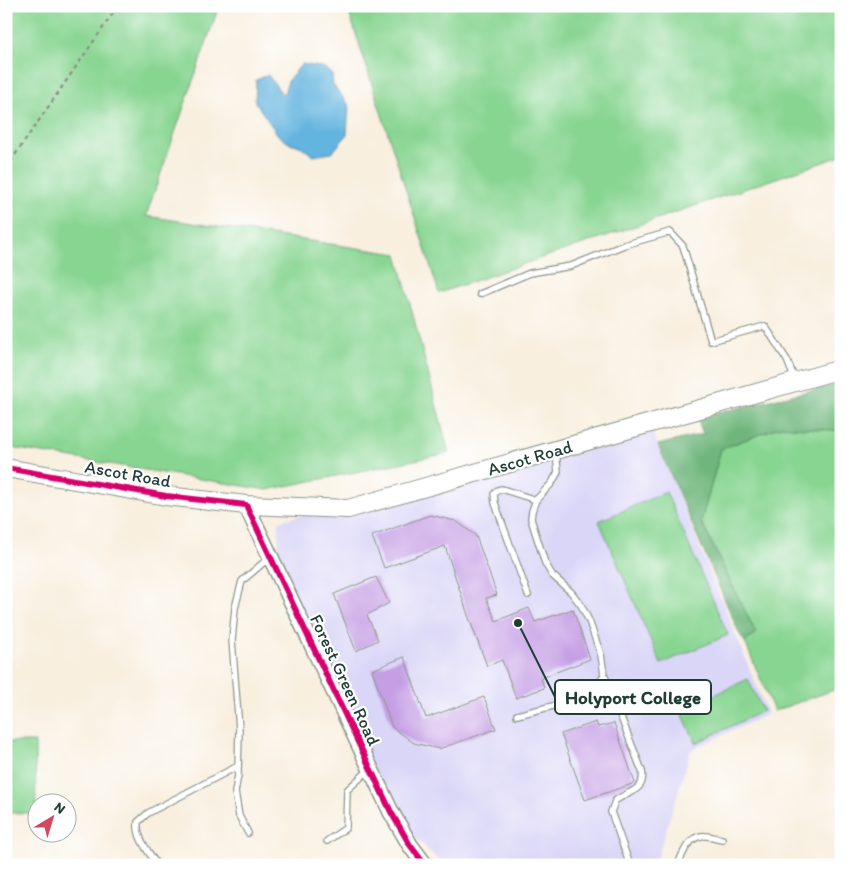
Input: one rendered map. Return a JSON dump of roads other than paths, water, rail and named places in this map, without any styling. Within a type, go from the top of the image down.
[{"type":"main road","name":"Ascot Road","points":[[6,468],[166,496],[246,504],[348,509],[841,369]]},
{"type":"main road","name":"Forest Green Road","points":[[246,504],[391,812],[410,845],[425,865]]},
{"type":"lane","points":[[480,294],[530,273],[571,266],[624,245],[670,232],[683,246],[711,341],[765,326],[787,360],[796,382]]},
{"type":"lane","points":[[555,450],[558,472],[552,483],[536,500],[531,519],[545,563],[552,575],[571,592],[581,605],[589,621],[601,655],[604,674],[642,771],[642,783],[639,787],[614,801],[611,812],[630,865]]},
{"type":"lane","points":[[528,595],[495,503],[494,494],[502,489],[536,500]]},
{"type":"lane","points":[[248,833],[240,816],[235,792],[239,729],[232,640],[235,608],[242,582],[270,557]]},
{"type":"lane","points":[[517,715],[577,700],[590,694],[599,686],[604,674]]},
{"type":"lane","points":[[157,865],[140,838],[137,829],[138,822],[148,813],[238,766]]},
{"type":"lane","points":[[327,841],[346,828],[347,790],[370,769]]},
{"type":"lane","points":[[678,865],[684,850],[692,840],[701,836],[722,839]]},
{"type":"water","points":[[302,64],[326,68],[332,74],[333,85],[349,105],[347,135],[332,153],[313,156],[302,147],[287,142],[278,135],[255,102],[256,80],[268,75],[283,95],[289,79]]},
{"type":"place","name":"Holyport College","points":[[518,623]]}]
